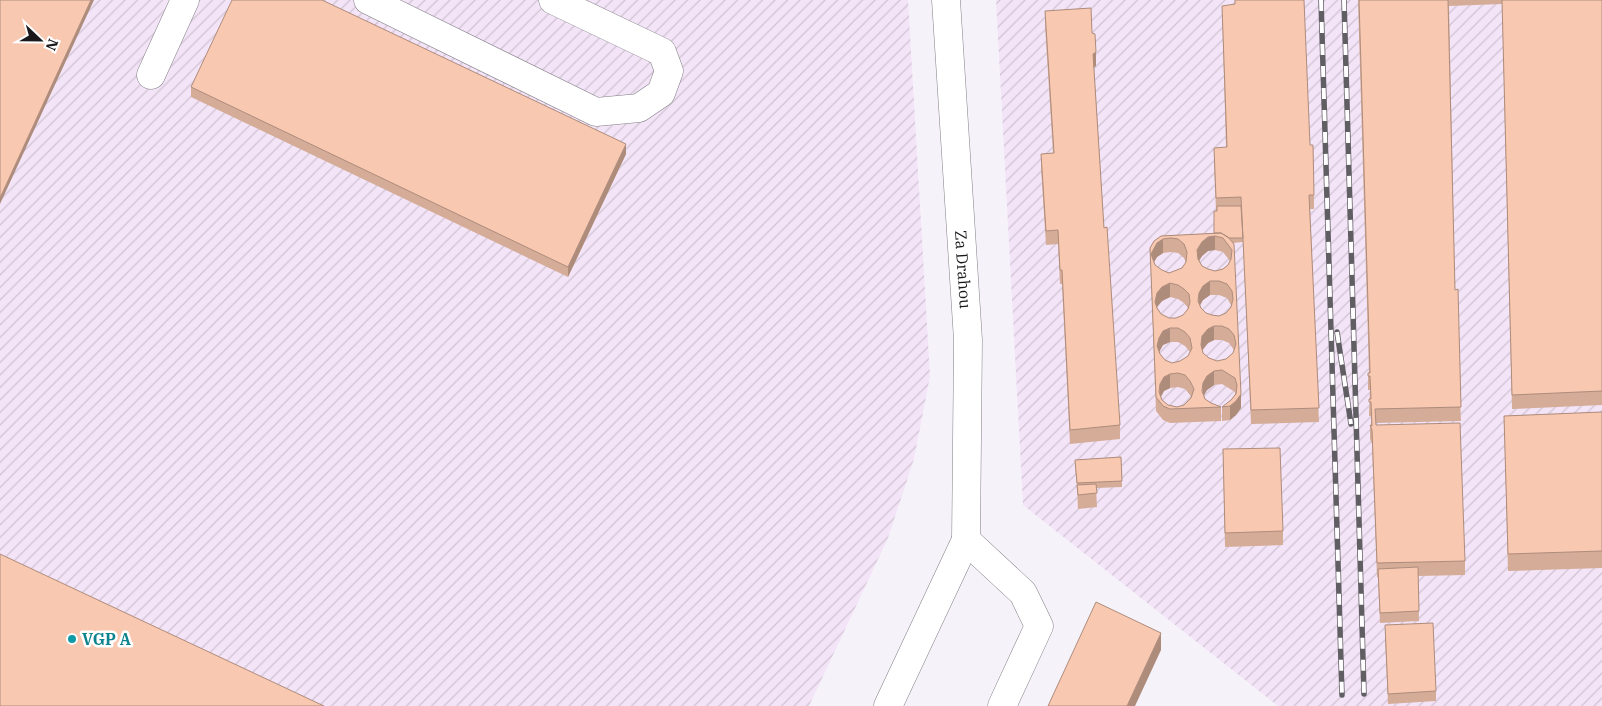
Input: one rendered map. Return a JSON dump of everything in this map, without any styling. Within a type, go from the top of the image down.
[{"type":"street","points":[[151,75],[185,0]]},
{"type":"street","points":[[368,0],[596,112],[639,108],[661,93],[669,70],[662,52],[552,0]]},
{"type":"street","name":"Za Drahou","points":[[888,706],[966,540],[968,340],[946,0]]},
{"type":"street","points":[[966,540],[1023,593],[1039,626],[1002,706]]},
{"type":"shaded area","points":[[0,0],[908,0],[930,376],[914,459],[888,538],[809,706],[0,706]]},
{"type":"shaded area","points":[[996,0],[1602,0],[1602,706],[1278,706],[1023,505]]},
{"type":"building","points":[[0,0],[91,0],[0,198]]},
{"type":"building","points":[[232,0],[322,0],[626,144],[568,267],[191,87]]},
{"type":"building","points":[[1235,0],[1304,0],[1310,145],[1313,145],[1314,195],[1309,195],[1319,408],[1251,410],[1241,197],[1216,198],[1214,148],[1227,147],[1222,6],[1235,4]]},
{"type":"building","points":[[1359,0],[1448,0],[1455,290],[1458,289],[1461,407],[1375,409],[1376,425],[1460,423],[1465,561],[1377,563],[1372,430],[1370,425],[1372,426],[1371,402],[1369,402],[1369,399],[1371,399],[1370,376],[1368,376],[1368,373],[1370,373]]},
{"type":"building","points":[[1502,0],[1602,0],[1602,391],[1512,395]]},
{"type":"building","points":[[1091,8],[1092,33],[1095,34],[1096,52],[1093,54],[1104,228],[1107,227],[1120,425],[1070,430],[1062,270],[1060,270],[1058,230],[1046,231],[1041,154],[1054,153],[1045,11]]},
{"type":"building","points":[[1217,206],[1241,206],[1243,238],[1229,238],[1221,233],[1214,233],[1214,211],[1217,211]]},
{"type":"building","points":[[1221,233],[1234,244],[1241,394],[1230,406],[1222,407],[1236,394],[1237,385],[1235,378],[1222,370],[1214,371],[1207,376],[1203,383],[1202,391],[1205,399],[1221,407],[1170,409],[1163,406],[1156,397],[1150,248],[1154,241],[1161,236]],"holes":[[[1208,237],[1223,238],[1232,250],[1231,259],[1223,269],[1215,271],[1208,269],[1202,266],[1198,259],[1197,250]],[[1171,238],[1178,239],[1184,244],[1187,252],[1186,262],[1182,268],[1169,273],[1155,265],[1151,254],[1157,243],[1163,239]],[[1210,281],[1219,281],[1227,284],[1232,291],[1231,307],[1226,313],[1219,316],[1206,313],[1198,301],[1199,293],[1203,286]],[[1170,283],[1178,285],[1189,294],[1190,302],[1188,309],[1183,315],[1176,318],[1169,318],[1161,314],[1155,302],[1157,293],[1162,287]],[[1214,326],[1222,326],[1229,329],[1234,335],[1236,344],[1233,353],[1226,359],[1217,361],[1209,358],[1203,353],[1201,345],[1202,336],[1208,329]],[[1170,328],[1178,328],[1190,338],[1192,348],[1188,356],[1172,363],[1165,360],[1160,354],[1157,346],[1163,331]],[[1178,373],[1185,375],[1190,381],[1194,389],[1191,398],[1184,405],[1177,407],[1168,405],[1162,400],[1159,392],[1160,384],[1164,377]]]},
{"type":"building","points":[[1602,412],[1602,551],[1508,554],[1504,416]]},
{"type":"building","points":[[1280,448],[1283,531],[1225,533],[1223,449]]},
{"type":"building","points":[[1121,457],[1122,481],[1077,483],[1075,460]]},
{"type":"building","points":[[1096,484],[1097,493],[1078,495],[1077,485]]},
{"type":"building","name":"VGP A","points":[[0,554],[324,706],[0,706]]},
{"type":"building","points":[[1418,567],[1419,611],[1380,613],[1378,569]]},
{"type":"building","points":[[1096,602],[1161,633],[1127,706],[1048,706]]},
{"type":"building","points":[[1433,623],[1436,691],[1388,694],[1385,625]]},
{"type":"railway","points":[[1321,0],[1342,695]]},
{"type":"railway","points":[[1344,0],[1364,694]]},
{"type":"railway","points":[[1337,332],[1351,424]]},
{"type":"place","name":"VGP A","points":[[72,639]]}]
